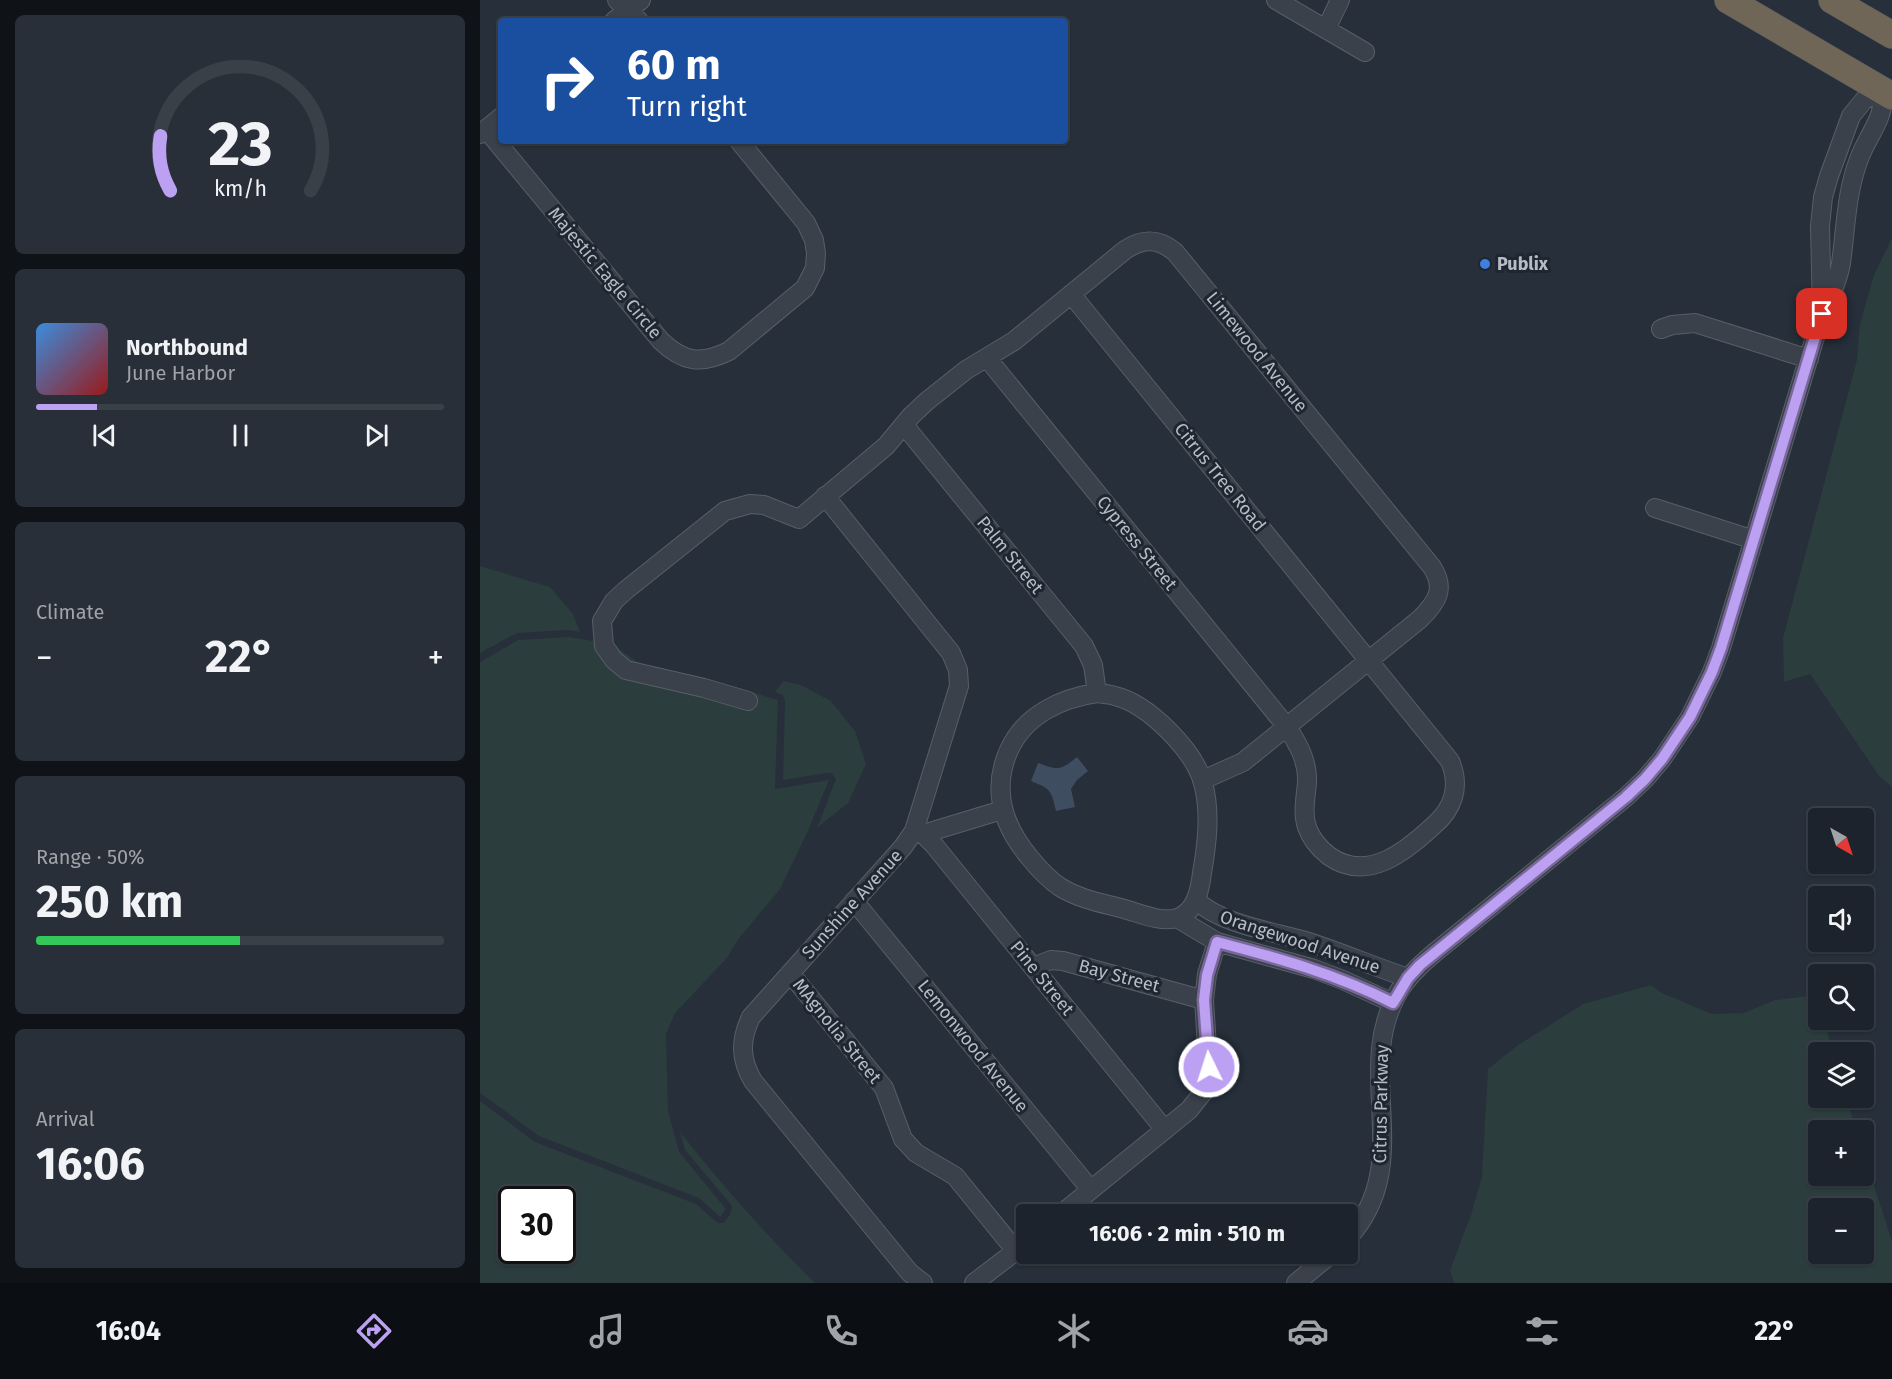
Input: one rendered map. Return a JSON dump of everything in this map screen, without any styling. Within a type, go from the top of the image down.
[{"type":"highway","points":[[1728,0],[1889,91]]},
{"type":"highway","points":[[1832,0],[1892,35]]},
{"type":"street","points":[[1276,0],[1365,52]]},
{"type":"street","points":[[1326,29],[1340,0]]},
{"type":"street","points":[[1822,314],[1837,279],[1841,263],[1847,198],[1855,170],[1889,91]]},
{"type":"street","name":"Citrus Parkway","points":[[1358,1223],[1371,1204],[1382,1166],[1380,1059],[1383,1029],[1393,1003],[1408,978],[1433,954],[1626,797],[1662,759],[1690,717],[1712,672],[1822,314],[1820,226],[1823,197],[1829,176],[1851,116],[1864,100],[1889,91]]},
{"type":"street","points":[[482,132],[498,119]]},
{"type":"street","name":"Majestic Eagle Circle","points":[[482,132],[661,341],[681,356],[696,360],[717,358],[729,351],[798,295],[812,278],[815,268],[814,240],[806,223],[741,144]]},
{"type":"street","points":[[1820,226],[1844,226]]},
{"type":"street","name":"Limewood Avenue","points":[[748,701],[626,670],[614,660],[604,646],[602,621],[607,611],[620,595],[725,511],[750,504],[764,505],[798,519],[886,446],[934,395],[966,370],[1014,341],[1133,245],[1156,240],[1169,247],[1432,567],[1440,584],[1439,593],[1429,611],[1420,619],[1243,762],[1232,769],[1203,780]]},
{"type":"street","name":"Citrus Tree Road","points":[[1071,294],[1369,660]]},
{"type":"street","points":[[1661,329],[1695,323],[1809,359]]},
{"type":"street","name":"Cypress Street","points":[[987,358],[1287,727]]},
{"type":"street","name":"Palm Street","points":[[904,425],[1084,646],[1093,665],[1097,693]]},
{"type":"street","name":"Sunshine Avenue","points":[[825,496],[951,653],[958,670],[959,686],[919,832],[751,1017],[746,1027],[742,1053],[747,1072],[753,1081],[910,1273],[923,1283]]},
{"type":"street","points":[[1655,508],[1754,540]]},
{"type":"street","points":[[1287,727],[1304,760],[1306,771],[1304,800],[1307,826],[1311,837],[1327,854],[1348,865],[1372,866],[1394,857],[1417,840],[1435,825],[1450,807],[1456,788],[1454,770],[1445,754],[1369,660]]},
{"type":"street","points":[[1097,693],[1115,696],[1129,702],[1155,719],[1188,754],[1203,780],[1208,832],[1202,874],[1196,900],[1185,914],[1177,918],[1157,918],[1134,912],[1088,899],[1060,887],[1047,877],[1025,852],[1007,824],[1002,810],[1000,776],[1012,743],[1023,728],[1036,716],[1067,699],[1097,693]]},
{"type":"street","points":[[919,832],[1002,810]]},
{"type":"street","name":"Pine Street","points":[[919,832],[934,845],[1165,1130]]},
{"type":"street","name":"Orangewood Avenue","points":[[1196,900],[1209,911],[1224,919],[1304,941],[1408,978]]},
{"type":"street","name":"Lemonwood Avenue","points":[[854,901],[1091,1190]]},
{"type":"street","points":[[1177,918],[1217,942],[1300,964],[1343,980],[1393,1003]]},
{"type":"street","points":[[1300,964],[1304,941]]},
{"type":"street","points":[[1074,1204],[1190,1110],[1205,1090],[1209,1067],[1204,1000],[1207,975],[1217,942]]},
{"type":"street","name":"Bay Street","points":[[1033,967],[1051,960],[1063,961],[1204,1000]]},
{"type":"street","name":"MAgnolia Street","points":[[790,973],[884,1088],[903,1139],[916,1153],[955,1176],[1016,1242]]},
{"type":"street","points":[[974,1283],[1016,1251]]},
{"type":"street","points":[[1296,1283],[1319,1264]]},
{"type":"shaded area","points":[[1892,238],[1892,787],[1879,776],[1810,674],[1784,682],[1783,638],[1857,360],[1860,324],[1874,275]]},
{"type":"shaded area","points":[[480,566],[550,587],[573,614],[580,632],[568,630],[517,633],[480,653]]},
{"type":"shaded area","points":[[568,637],[612,644],[653,673],[738,688],[778,700],[775,789],[829,780],[780,889],[737,941],[727,958],[675,1013],[666,1034],[668,1111],[679,1152],[726,1209],[720,1217],[699,1198],[539,1136],[480,1093],[480,662],[518,640]]},
{"type":"shaded area","points":[[783,681],[801,685],[831,701],[855,731],[866,764],[848,803],[817,828],[836,779],[831,773],[827,773],[783,780],[785,701],[783,695],[775,692]]},
{"type":"shaded area","points":[[1651,985],[1662,993],[1712,1014],[1744,1013],[1775,1000],[1808,996],[1808,1030],[1827,1030],[1830,1042],[1808,1042],[1808,1108],[1849,1108],[1853,1120],[1808,1120],[1808,1186],[1874,1186],[1892,1241],[1892,1283],[1454,1283],[1450,1270],[1471,1215],[1482,1176],[1488,1069],[1518,1045],[1583,1004]]},
{"type":"shaded area","points":[[480,1101],[535,1142],[696,1204],[718,1223],[724,1223],[731,1213],[732,1206],[685,1150],[680,1132],[745,1209],[815,1283],[480,1283]]},
{"type":"water","points":[[1077,757],[1088,771],[1077,780],[1071,789],[1075,807],[1056,811],[1049,791],[1031,781],[1038,763],[1059,768]]},
{"type":"place","name":"Publix","points":[[1485,264]]},
{"type":"route","points":[[1209,1067],[1204,1000],[1207,975],[1217,942],[1314,969],[1356,985],[1393,1003],[1399,990],[1420,965],[1626,797],[1662,759],[1690,717],[1721,648],[1822,314]]}]
